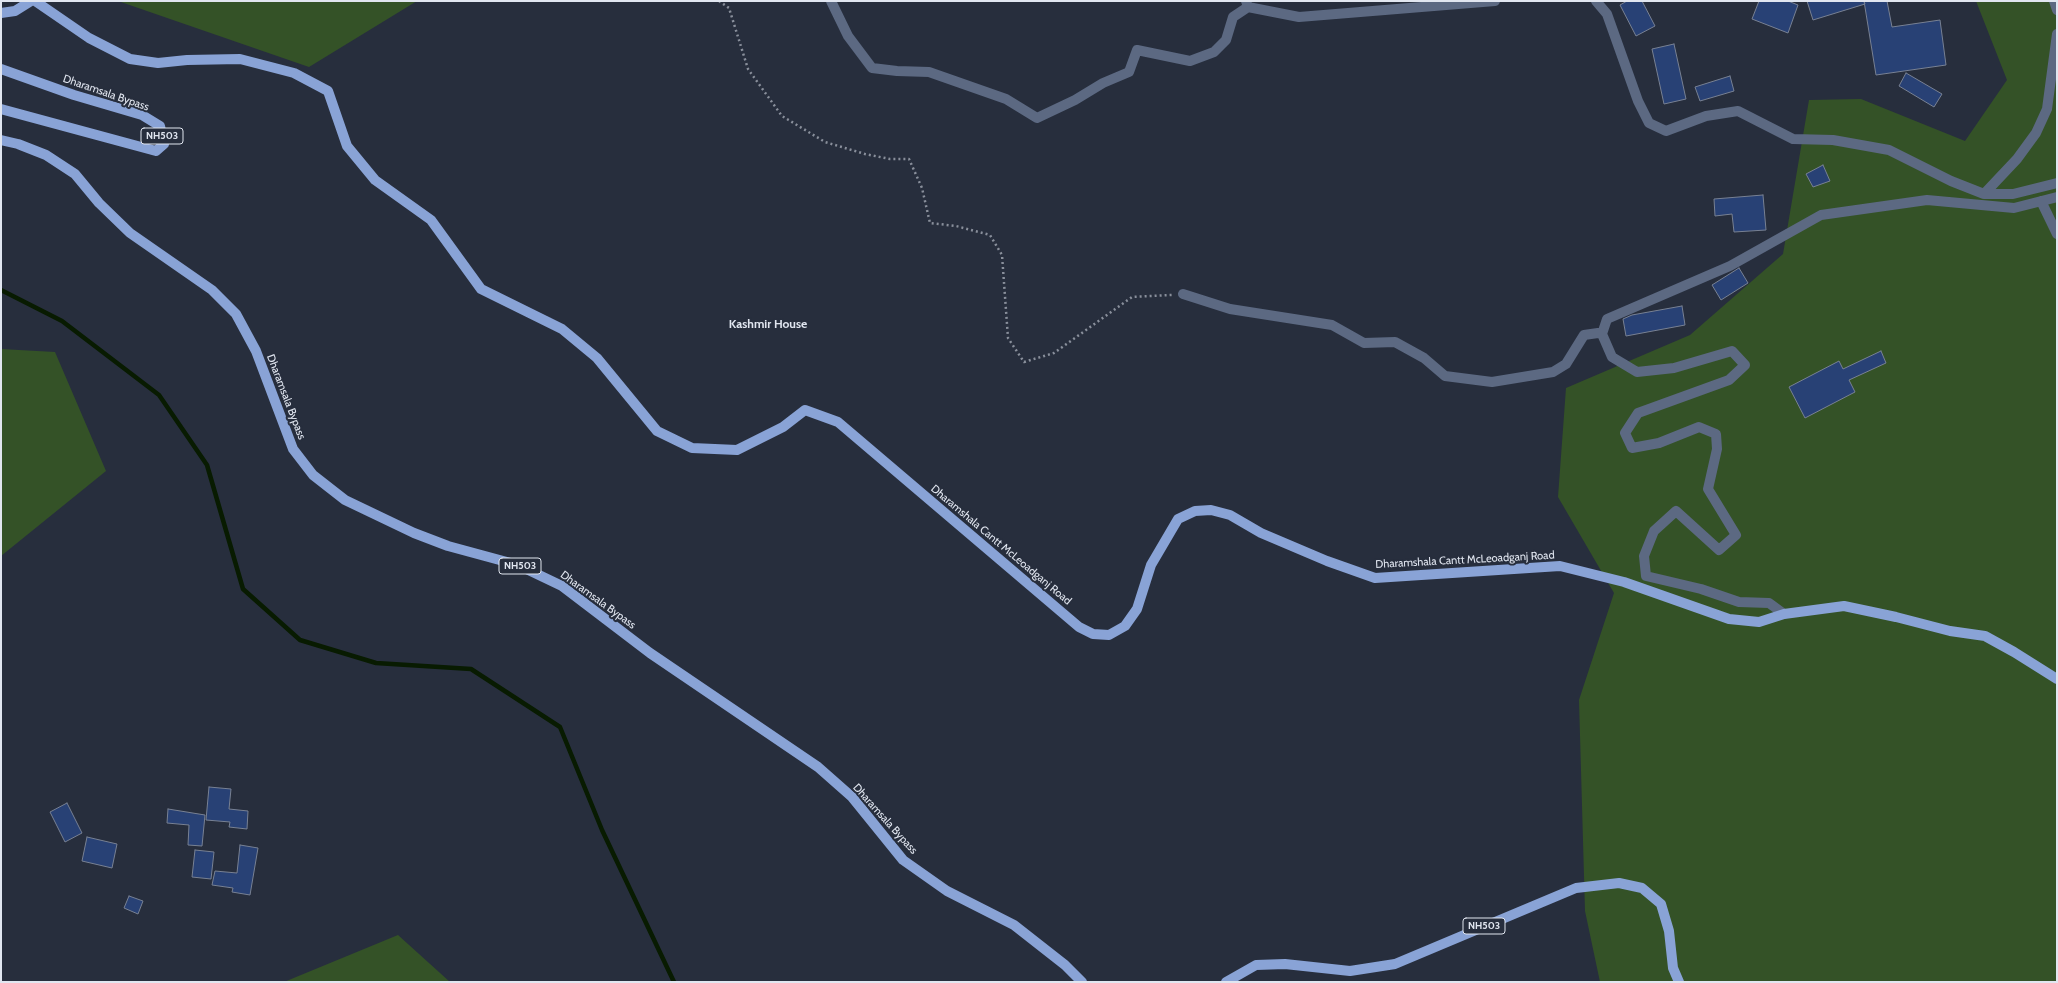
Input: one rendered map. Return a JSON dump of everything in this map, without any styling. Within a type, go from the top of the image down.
[{"type":"main road","points":[[1,13],[15,11],[31,1]]},
{"type":"main road","name":"Dharamshala Cantt McLeoadganj Road","points":[[36,1],[89,38],[130,59],[158,63],[187,60],[240,59],[294,73],[328,91],[347,146],[376,180],[431,220],[481,289],[562,329],[597,358],[657,431],[692,448],[737,450],[783,427],[805,410],[838,422],[1078,627],[1093,634],[1110,635],[1125,626],[1137,609],[1151,565],[1178,519],[1194,511],[1211,510],[1230,515],[1261,533],[1327,561],[1374,578],[1560,566],[1624,582],[1729,619],[1759,622],[1784,614],[1844,606],[1896,617],[1950,631],[1985,636],[2057,679]]},
{"type":"main road","name":"Dharamsala Bypass","points":[[1,69],[74,95],[142,116],[160,126],[164,144],[156,151],[1,109]]},
{"type":"main road","name":"Dharamsala Bypass","points":[[1,140],[18,144],[46,155],[75,174],[100,203],[130,233],[212,290],[236,314],[256,351],[293,449],[313,475],[345,500],[414,533],[448,546],[518,565],[562,586],[650,653],[818,767],[852,797],[903,860],[947,891],[1014,925],[1065,964],[1082,982]]},
{"type":"main road","name":"NH503","points":[[1226,982],[1256,965],[1285,964],[1350,972],[1395,964],[1576,888],[1619,883],[1642,888],[1661,904],[1669,931],[1673,968],[1679,982]]},
{"type":"street","points":[[831,1],[848,36],[872,68],[897,71],[929,72],[1006,98],[1037,118],[1075,100],[1103,83],[1129,72],[1137,50],[1190,61],[1214,52],[1226,40],[1233,16],[1247,4],[1299,17],[1494,1]]},
{"type":"street","points":[[1596,1],[1607,14],[1638,101],[1649,123],[1666,131],[1706,116],[1738,111],[1793,139],[1834,140],[1889,150],[1951,181],[1984,194],[2013,194],[2057,183]]},
{"type":"street","points":[[2054,1],[2057,10]]},
{"type":"street","points":[[1984,194],[2017,159],[2036,133],[2042,121],[2047,109],[2057,34]]},
{"type":"street","points":[[1784,614],[1769,603],[1739,602],[1701,589],[1646,576],[1644,556],[1654,531],[1676,511],[1719,550],[1736,535],[1708,489],[1717,449],[1716,434],[1699,427],[1659,443],[1632,448],[1625,433],[1638,413],[1729,380],[1745,365],[1732,351],[1674,368],[1636,372],[1612,357],[1602,334],[1607,319],[1730,266],[1821,215],[1926,200],[2014,208],[2057,196]]},
{"type":"street","points":[[2041,201],[2057,234]]},
{"type":"street","points":[[1183,294],[1230,309],[1332,325],[1364,343],[1395,342],[1424,358],[1445,376],[1492,382],[1553,372],[1566,364],[1584,335],[1598,333],[1602,334]]},
{"type":"path","points":[[719,1],[729,8],[748,69],[782,116],[825,142],[865,154],[909,159],[922,188],[930,224],[956,226],[990,235],[1002,255],[1008,338],[1024,362],[1054,353],[1132,297],[1183,294]]},
{"type":"green space","points":[[118,1],[417,1],[309,67]]},
{"type":"green space","points":[[1976,1],[2057,1],[2057,982],[1600,982],[1585,911],[1579,700],[1614,593],[1558,497],[1566,388],[1690,335],[1783,254],[1809,100],[1861,99],[1965,141],[2007,80]]},
{"type":"green space","points":[[1,349],[55,352],[106,471],[1,556]]},
{"type":"green space","points":[[398,935],[450,982],[284,982]]},
{"type":"building","points":[[1627,1],[1642,1],[1655,26],[1636,36],[1620,5]]},
{"type":"building","points":[[1759,1],[1788,1],[1798,5],[1788,33],[1752,19]]},
{"type":"building","points":[[1807,1],[1864,1],[1865,4],[1813,20]]},
{"type":"building","points":[[1864,1],[1887,1],[1892,27],[1940,20],[1946,65],[1876,75]]},
{"type":"building","points":[[1674,44],[1686,99],[1664,104],[1652,49]]},
{"type":"building","points":[[1906,73],[1942,94],[1934,107],[1899,86]]},
{"type":"building","points":[[1730,76],[1734,91],[1700,101],[1695,87]]},
{"type":"building","points":[[1823,165],[1830,181],[1813,187],[1806,174]]},
{"type":"building","points":[[1763,195],[1766,230],[1734,232],[1732,214],[1715,216],[1714,199]]},
{"type":"building","points":[[1739,268],[1748,283],[1721,300],[1712,285]]},
{"type":"building","points":[[1682,306],[1685,325],[1626,336],[1623,319],[1632,315]]},
{"type":"building","points":[[1881,351],[1886,363],[1849,380],[1855,392],[1805,418],[1789,387],[1839,361],[1843,369]]},
{"type":"building","points":[[209,787],[231,789],[229,809],[248,811],[247,829],[229,827],[230,822],[206,820]]},
{"type":"building","points":[[67,803],[82,833],[65,842],[50,812]]},
{"type":"building","points":[[168,809],[205,815],[202,846],[188,845],[189,825],[167,823]]},
{"type":"building","points":[[87,837],[117,844],[112,868],[82,861]]},
{"type":"building","points":[[240,845],[258,848],[250,895],[232,892],[233,888],[212,885],[215,871],[237,873]]},
{"type":"building","points":[[195,850],[214,852],[211,879],[192,877]]},
{"type":"building","points":[[129,896],[143,901],[138,914],[124,908]]},
{"type":"waterway","points":[[1,290],[62,321],[159,395],[207,465],[243,589],[300,640],[376,663],[471,669],[560,727],[602,830],[674,982]]},
{"type":"district","name":"Kashmir House","points":[[768,324]]}]
